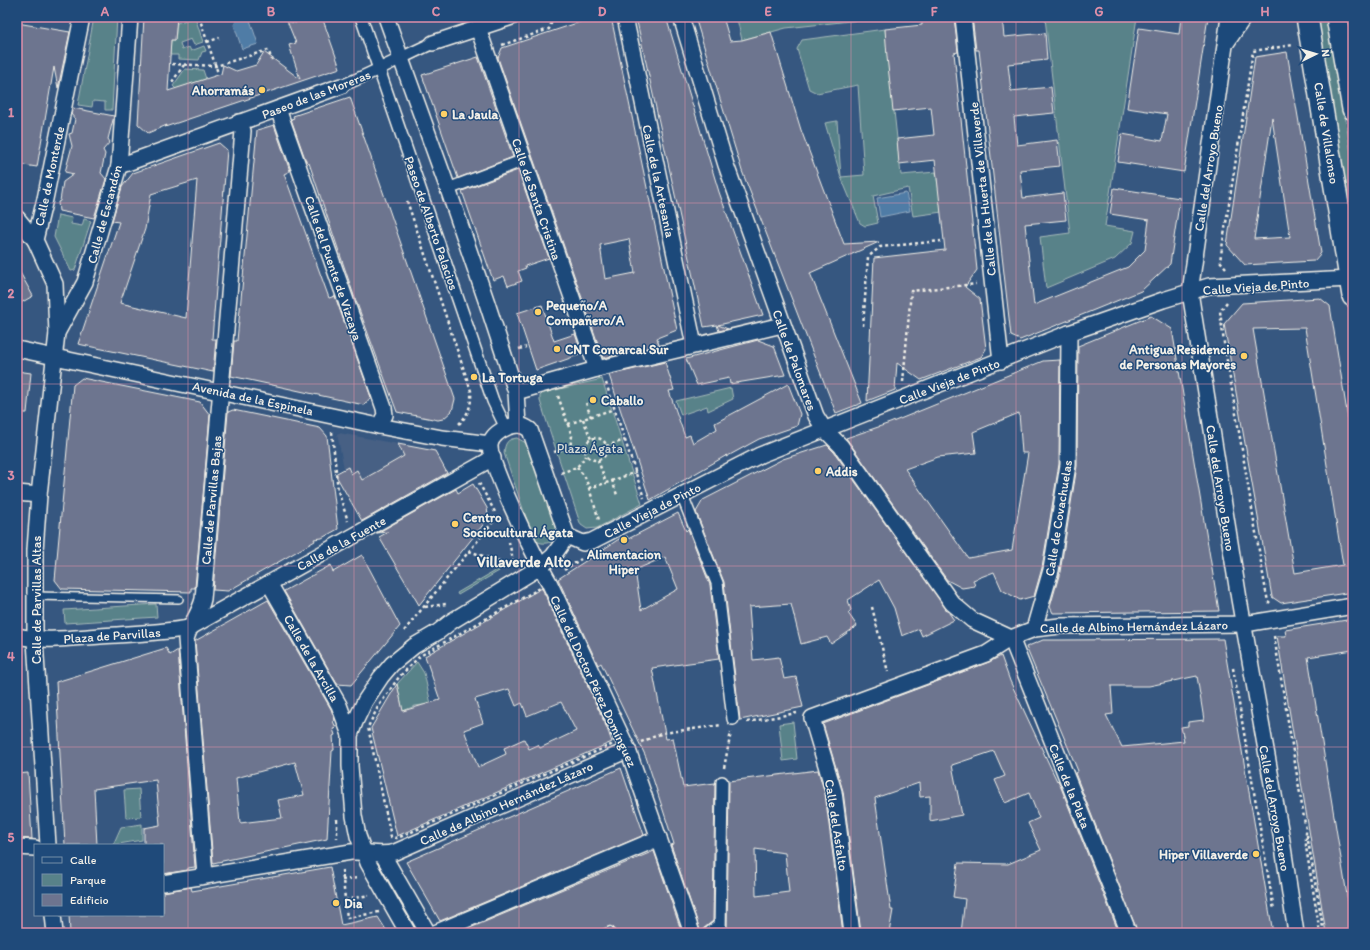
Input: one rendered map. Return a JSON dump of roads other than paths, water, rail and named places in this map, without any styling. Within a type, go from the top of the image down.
[{"type":"main road","name":"Calle de Villalonso","points":[[1307,17],[1352,287]]},
{"type":"main road","points":[[1337,17],[1353,109]]},
{"type":"street","name":"Calle de Monterde","points":[[57,333],[55,284],[35,240],[45,199],[82,17]]},
{"type":"street","name":"Calle de Escandón","points":[[55,356],[57,333],[85,282],[119,166],[130,17]]},
{"type":"street","name":"Paseo de Alberto Palacios","points":[[361,17],[493,401],[512,426]]},
{"type":"street","name":"Paseo de Alberto Palacios","points":[[386,17],[448,189],[516,392],[512,426]]},
{"type":"street","name":"Paseo de las Moreras","points":[[119,166],[341,86],[379,70],[400,58],[433,43],[512,17]]},
{"type":"street","name":"Calle de la Artesanía","points":[[625,17],[694,345]]},
{"type":"street","name":"Calle de Palomares","points":[[681,17],[726,165],[782,325],[816,416],[824,430],[841,446],[952,604],[972,620],[1010,638]]},
{"type":"street","name":"Calle de la Huerta de Villaverde","points":[[963,17],[1001,361]]},
{"type":"street","name":"Calle del Arroyo Bueno","points":[[1229,17],[1190,292],[1239,599],[1296,933]]},
{"type":"street","name":"Calle del Arroyo Bueno","points":[[1226,42],[1244,17]]},
{"type":"street","name":"Calle de Santa Cristina","points":[[478,28],[600,373]]},
{"type":"street","name":"Calle del Puente de Vizcaya","points":[[278,109],[384,408],[385,415],[379,426]]},
{"type":"street","name":"Calle de Parvillas Bajas","points":[[206,875],[186,639],[189,628],[200,610],[203,598],[243,131],[239,122]]},
{"type":"street","points":[[448,189],[524,160]]},
{"type":"street","points":[[17,218],[35,240]]},
{"type":"street","name":"Calle Vieja de Pinto","points":[[567,536],[583,543],[592,541],[760,455],[1069,334],[1190,292],[1209,286],[1352,287]]},
{"type":"street","points":[[516,392],[600,373],[694,345],[782,325]]},
{"type":"street","name":"Calle de Covachuelas","points":[[1034,628],[1051,570],[1068,465],[1069,334]]},
{"type":"street","name":"Avenida de la Espinela","points":[[17,349],[442,438],[492,451]]},
{"type":"street","name":"Calle de Parvillas Altas","points":[[48,844],[34,640],[34,596],[35,550],[39,495],[55,356]]},
{"type":"street","points":[[408,933],[364,852],[358,836],[354,816],[350,735],[365,701],[392,664],[414,646],[438,632],[452,620],[540,567],[558,550],[567,536],[530,430],[524,425],[512,426]]},
{"type":"street","name":"Calle de la Fuente","points":[[189,628],[472,470],[492,451],[494,436],[512,426]]},
{"type":"street","name":"Calle del Doctor Pérez Domínguez","points":[[492,451],[519,523],[632,747],[659,838],[692,933]]},
{"type":"street","points":[[17,493],[39,495]]},
{"type":"street","points":[[682,495],[717,583],[732,722]]},
{"type":"street","name":"Calle de la Arcilla","points":[[269,583],[339,705],[350,735]]},
{"type":"street","name":"Calle de Albino Hernández Lázaro","points":[[808,714],[892,689],[986,654],[1010,638],[1034,628],[1060,626],[1244,624],[1353,606]]},
{"type":"street","name":"Plaza de Parvillas","points":[[17,636],[34,640],[165,632],[189,628]]},
{"type":"street","name":"Calle de la Plata","points":[[1010,638],[1129,933]]},
{"type":"street","name":"Calle del Asfalto","points":[[808,714],[834,792],[852,933]]},
{"type":"street","name":"Calle de Albino Hernández Lázaro","points":[[383,855],[395,852],[632,747]]},
{"type":"street","points":[[720,933],[722,782]]},
{"type":"street","points":[[435,933],[659,838]]},
{"type":"street","points":[[17,847],[34,848]]},
{"type":"street","points":[[164,883],[338,855],[364,852],[383,855],[428,933]]},
{"type":"street","points":[[54,916],[55,933]]},
{"type":"lane","points":[[34,596],[179,599]]},
{"type":"lane","points":[[706,933],[721,921]]},
{"type":"place","name":"Ahorramás","points":[[262,90]]},
{"type":"place","name":"La Jaula","points":[[444,114]]},
{"type":"place","name":"Pequeño/A Compañero/A","points":[[538,312]]},
{"type":"place","name":"CNT Comarcal Sur","points":[[557,349]]},
{"type":"place","name":"Antigua Residencia de Personas Mayores","points":[[1244,356]]},
{"type":"place","name":"La Tortuga","points":[[474,377]]},
{"type":"place","name":"Caballo","points":[[593,400]]},
{"type":"place","name":"Addis","points":[[818,471]]},
{"type":"place","name":"Centro Sociocultural Ágata","points":[[455,524]]},
{"type":"place","name":"Alimentacion Hiper","points":[[624,540]]},
{"type":"place","name":"Hiper Villaverde","points":[[1256,854]]},
{"type":"place","name":"Dia","points":[[336,903]]},
{"type":"district","name":"Villaverde Alto","points":[[524,562]]},
{"type":"park label","name":"Plaza Ágata","points":[[590,448]]}]
